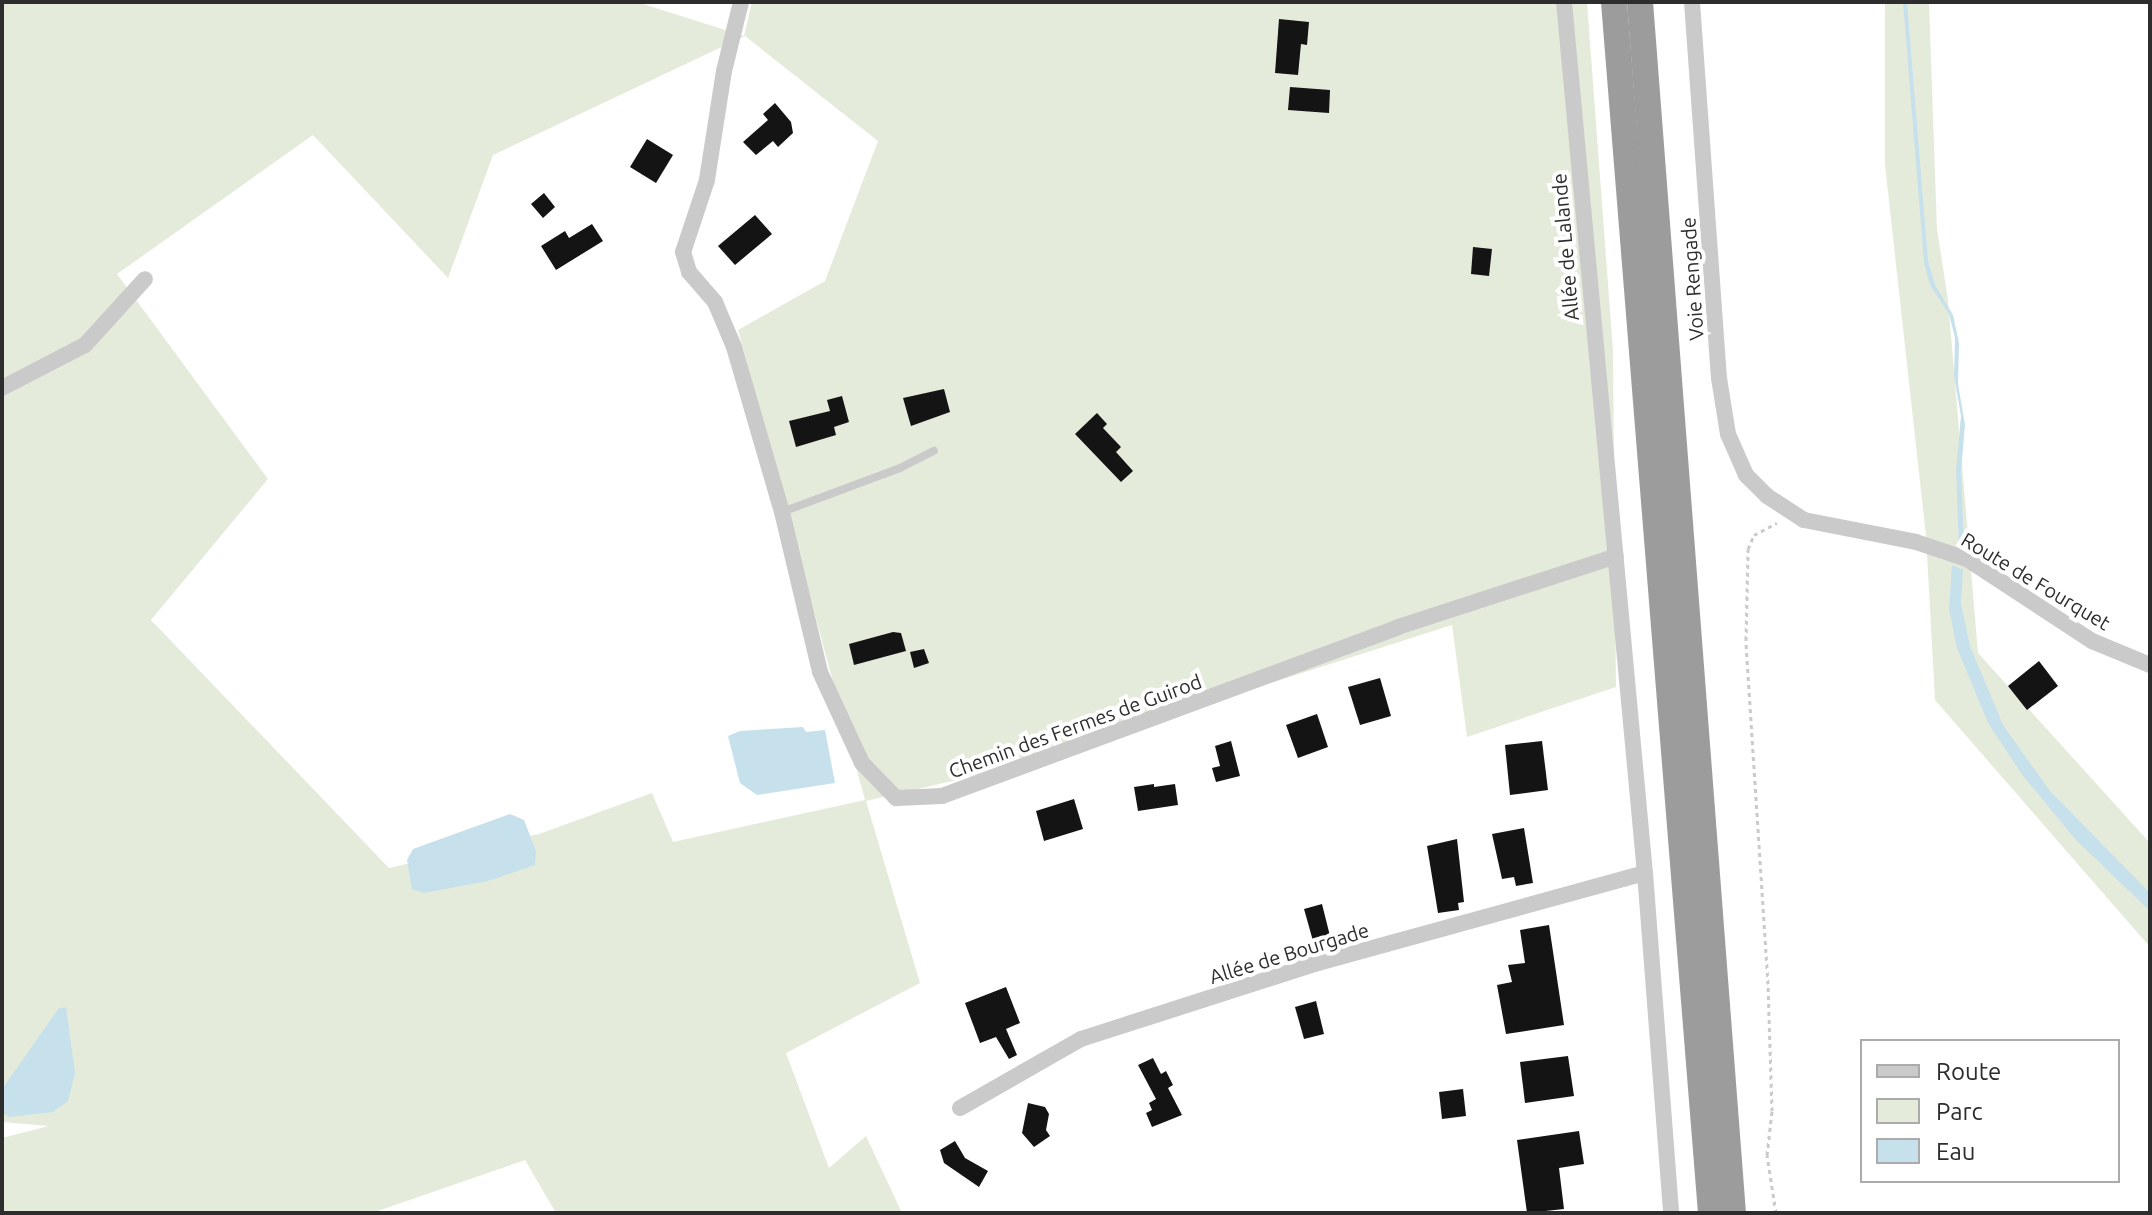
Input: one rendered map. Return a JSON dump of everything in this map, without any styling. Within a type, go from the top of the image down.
[{"type":"highway","points":[[1614,2],[1711,1213]]},
{"type":"highway","points":[[1640,2],[1733,1213]]},
{"type":"street","name":"Chemin des Fermes de Guirod","points":[[741,2],[724,71],[707,180],[683,252],[689,272],[715,302],[734,347],[782,512],[820,672],[862,763],[896,798],[942,796],[1398,627],[1616,556]]},
{"type":"street","name":"Allée de Lalande","points":[[1564,2],[1645,873],[1671,1213]]},
{"type":"street","name":"Voie Rengade","points":[[1692,2],[1719,378],[1728,434],[1746,475],[1775,502],[1804,520]]},
{"type":"street","points":[[2,388],[85,345],[145,279]]},
{"type":"street","name":"Route de Fourquet","points":[[1804,520],[1905,539],[1967,559],[2092,641],[2150,665]]},
{"type":"street","name":"Allée de Bourgade","points":[[960,1108],[1081,1039],[1318,963],[1645,873]]},
{"type":"lane","points":[[782,512],[900,468],[934,451]]},
{"type":"path","points":[[1776,1213],[1767,1155],[1772,1111],[1768,984],[1748,691],[1746,573],[1754,535],[1774,523],[1804,520]]},
{"type":"green space","points":[[2,2],[637,2],[744,36],[752,2],[1587,2],[1613,351],[1616,687],[1467,737],[1452,625],[995,771],[866,801],[920,983],[786,1053],[829,1168],[866,1136],[902,1213],[556,1213],[525,1160],[372,1213],[2,1213],[2,1138],[49,1126],[2,1122]],"holes":[[[745,36],[878,141],[825,281],[738,330],[865,800],[673,842],[652,793],[539,834],[389,868],[151,620],[268,479],[117,274],[313,135],[448,278],[493,155]]]},
{"type":"green space","points":[[1885,2],[1929,2],[1937,229],[1948,300],[1978,653],[2150,843],[2150,947],[1935,700],[1926,536],[1885,165]]},
{"type":"water","points":[[1903,2],[1907,2],[1928,261],[1935,285],[1953,315],[1959,343],[1958,384],[1965,425],[1961,471],[1964,550],[1959,549],[1956,470],[1961,416],[1954,376],[1955,338],[1949,314],[1930,285],[1924,262]]},
{"type":"water","points":[[1952,565],[1963,570],[1961,604],[1970,646],[2003,725],[2050,791],[2150,893],[2150,911],[2076,840],[2023,776],[1988,723],[1957,648],[1949,609]]},
{"type":"water","points":[[803,727],[806,732],[825,730],[835,783],[757,795],[740,783],[728,736],[740,731]]},
{"type":"water","points":[[510,814],[524,820],[536,851],[535,865],[488,881],[424,893],[412,889],[407,860],[413,849]]},
{"type":"water","points":[[66,1007],[75,1073],[68,1101],[53,1112],[9,1117],[2,1112],[2,1089],[59,1008]]},
{"type":"building","points":[[1279,19],[1309,22],[1307,45],[1301,44],[1298,75],[1275,73]]},
{"type":"building","points":[[1290,87],[1330,90],[1329,113],[1288,110]]},
{"type":"building","points":[[775,103],[791,122],[793,133],[778,147],[773,141],[756,155],[743,142],[768,120],[763,114]]},
{"type":"building","points":[[647,139],[673,155],[656,183],[630,167]]},
{"type":"building","points":[[544,193],[555,207],[543,218],[531,204]]},
{"type":"building","points":[[755,215],[772,234],[735,265],[718,246]]},
{"type":"building","points":[[592,224],[603,241],[556,270],[541,246],[565,231],[569,238]]},
{"type":"building","points":[[1473,247],[1492,249],[1489,276],[1471,274]]},
{"type":"building","points":[[944,389],[950,412],[911,426],[903,398]]},
{"type":"building","points":[[842,396],[849,422],[834,427],[836,435],[796,447],[789,421],[830,411],[827,400]]},
{"type":"building","points":[[1097,413],[1107,424],[1103,428],[1121,447],[1116,452],[1133,471],[1121,482],[1075,434]]},
{"type":"building","points":[[893,632],[901,633],[906,651],[854,665],[849,644]]},
{"type":"building","points":[[924,649],[929,663],[914,668],[910,652]]},
{"type":"building","points":[[2039,661],[2058,686],[2027,710],[2008,686]]},
{"type":"building","points":[[1380,678],[1391,716],[1360,725],[1348,687]]},
{"type":"building","points":[[1317,714],[1328,747],[1298,758],[1286,725]]},
{"type":"building","points":[[1231,741],[1240,776],[1216,782],[1212,768],[1220,766],[1215,746]]},
{"type":"building","points":[[1542,741],[1548,790],[1510,795],[1505,745]]},
{"type":"building","points":[[1154,784],[1154,787],[1175,784],[1178,805],[1138,811],[1134,787]]},
{"type":"building","points":[[1074,799],[1083,829],[1044,841],[1036,811]]},
{"type":"building","points":[[1524,828],[1533,883],[1516,886],[1514,877],[1502,879],[1492,834]]},
{"type":"building","points":[[1457,839],[1464,902],[1458,903],[1459,910],[1438,913],[1427,846]]},
{"type":"building","points":[[1322,904],[1330,936],[1313,941],[1304,909]]},
{"type":"building","points":[[1549,925],[1564,1025],[1506,1034],[1497,985],[1512,982],[1508,965],[1525,963],[1520,930]]},
{"type":"building","points":[[1006,987],[1020,1023],[1006,1029],[1017,1055],[1009,1059],[996,1037],[980,1043],[965,1003]]},
{"type":"building","points":[[1316,1001],[1324,1034],[1304,1039],[1295,1007]]},
{"type":"building","points":[[1568,1056],[1574,1096],[1525,1103],[1520,1062]]},
{"type":"building","points":[[1153,1058],[1161,1074],[1166,1071],[1173,1085],[1168,1088],[1182,1115],[1152,1127],[1146,1113],[1152,1110],[1149,1103],[1156,1099],[1138,1065]]},
{"type":"building","points":[[1463,1089],[1466,1116],[1442,1119],[1439,1092]]},
{"type":"building","points":[[1028,1103],[1045,1107],[1049,1114],[1046,1130],[1050,1136],[1034,1147],[1022,1133]]},
{"type":"building","points":[[1579,1131],[1584,1164],[1559,1168],[1564,1209],[1527,1213],[1517,1140]]},
{"type":"building","points":[[955,1141],[965,1158],[988,1171],[979,1187],[944,1163],[940,1150]]}]
